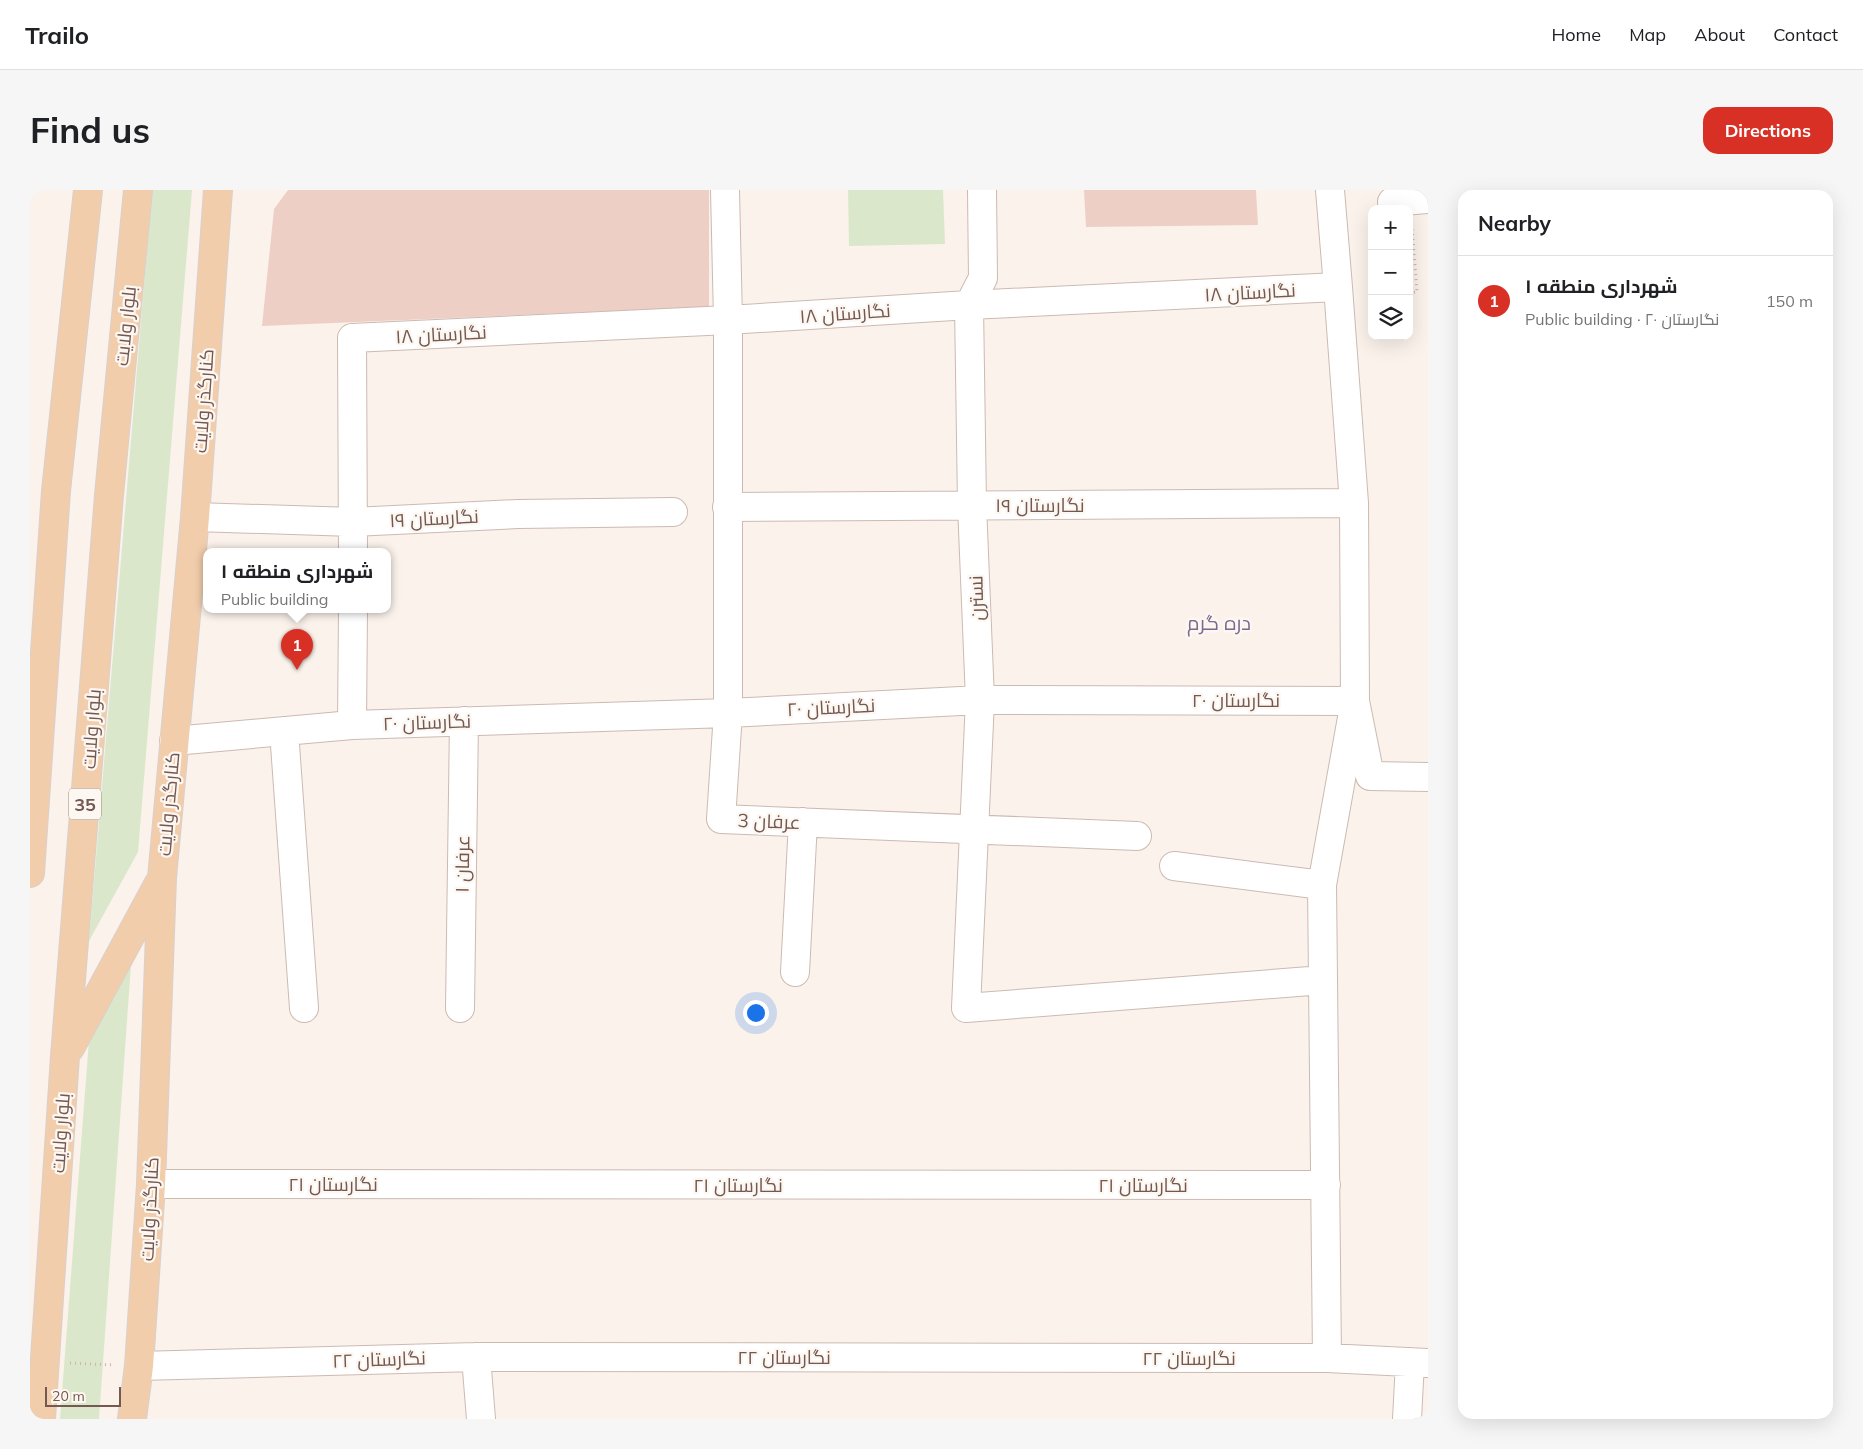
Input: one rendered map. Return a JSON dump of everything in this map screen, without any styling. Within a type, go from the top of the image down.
[{"type":"main road","points":[[30,873],[56,491],[88,190]]},
{"type":"main road","name":"بلوار ولایت","points":[[41,1419],[66,1056],[109,495],[138,190]]},
{"type":"main road","name":"کنارگذر ولایت","points":[[132,1419],[139,1366],[151,1184],[162,878],[195,517],[218,190]]},
{"type":"main road","points":[[66,1056],[162,878]]},
{"type":"street","points":[[725,190],[728,320],[728,713]]},
{"type":"street","name":"نسترن","points":[[982,190],[983,278],[969,305],[972,505],[980,700],[966,1008],[1323,980]]},
{"type":"street","points":[[1328,1358],[1322,885],[1355,700],[1354,503],[1330,190]]},
{"type":"street","name":"نگارستان ۱۸","points":[[353,522],[352,338],[1338,287]]},
{"type":"street","name":"نگارستان ۱۹","points":[[727,507],[1354,503]]},
{"type":"street","name":"نگارستان ۱۹","points":[[195,517],[353,522],[518,514],[673,512]]},
{"type":"street","points":[[353,522],[353,548]]},
{"type":"street","points":[[352,725],[353,613]]},
{"type":"street","name":"نگارستان ۲۰","points":[[174,741],[352,725],[728,713],[980,700],[1355,700]]},
{"type":"street","points":[[1355,700],[1370,776],[1428,777]]},
{"type":"street","name":"عرفان 3","points":[[728,713],[721,819],[1137,836]]},
{"type":"street","name":"عرفان ۱","points":[[460,1008],[464,721]]},
{"type":"street","points":[[284,731],[304,1008]]},
{"type":"street","points":[[795,972],[803,822]]},
{"type":"street","points":[[1174,866],[1322,885]]},
{"type":"street","name":"نگارستان ۲۱","points":[[151,1184],[1326,1186]]},
{"type":"street","points":[[476,1357],[482,1419]]},
{"type":"street","name":"نگارستان ۲۲","points":[[139,1366],[476,1357],[1328,1358],[1419,1362]]},
{"type":"street","points":[[1407,1419],[1419,1362]]},
{"type":"path","points":[[1410,201],[1417,292],[1413,292]]},
{"type":"path","points":[[45,1362],[139,1366]]},
{"type":"green space","points":[[152,190],[192,190],[138,852],[89,941]]},
{"type":"green space","points":[[848,190],[943,190],[945,244],[849,246]]},
{"type":"green space","points":[[131,964],[99,1419],[60,1419],[89,1040]]},
{"type":"building","points":[[288,190],[709,190],[709,307],[262,326],[274,209]]},
{"type":"building","points":[[1084,190],[1256,190],[1258,225],[1086,227]]},
{"type":"place","name":"شهرداری منطقه ۱","points":[[297,670]]},
{"type":"district","name":"دره گرم","points":[[1219,622]]}]
